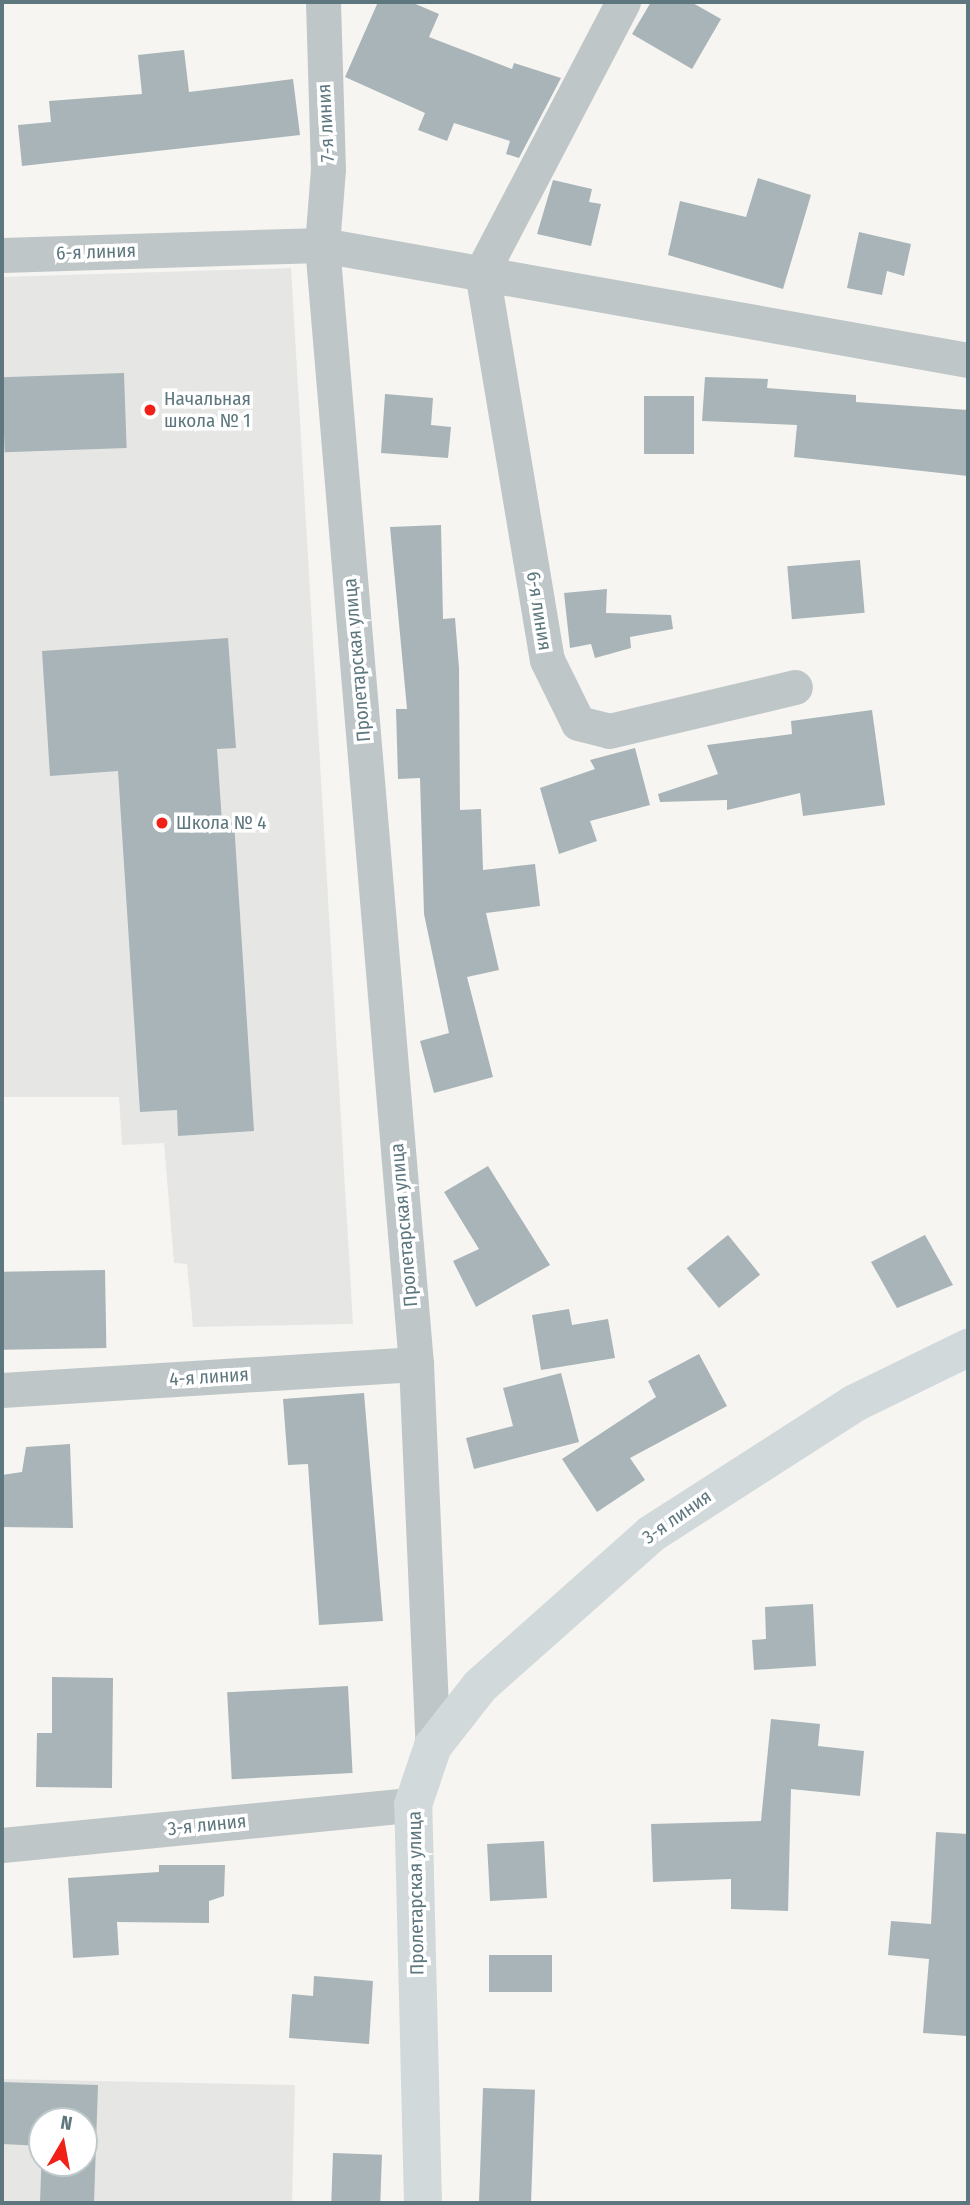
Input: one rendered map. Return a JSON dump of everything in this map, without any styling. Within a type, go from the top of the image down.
[{"type":"main road","name":"3-я линия","points":[[433,1746],[480,1686],[651,1534],[855,1403],[968,1348]]},
{"type":"main road","name":"Пролетарская улица","points":[[424,2203],[413,1805],[433,1746]]},
{"type":"street","name":"7-я линия","points":[[322,246],[328,169],[323,2]]},
{"type":"street","points":[[482,272],[623,2]]},
{"type":"street","name":"6-я линия","points":[[2,255],[322,246],[482,272],[968,360]]},
{"type":"street","name":"Пролетарская улица","points":[[322,246],[416,1364],[433,1746]]},
{"type":"street","name":"6-я линия","points":[[482,272],[547,660],[578,723],[609,731],[795,687]]},
{"type":"street","name":"4-я линия","points":[[2,1390],[416,1364]]},
{"type":"street","name":"3-я линия","points":[[2,1845],[413,1805]]},
{"type":"shaded area","name":"Школа № 4","points":[[291,268],[353,1324],[193,1327],[187,1264],[174,1263],[164,1143],[122,1145],[119,1097],[2,1097],[2,277]]},
{"type":"shaded area","points":[[2,2079],[295,2085],[292,2203],[2,2203]]},
{"type":"building","points":[[378,2],[411,2],[439,14],[429,37],[512,69],[514,63],[561,78],[519,158],[506,154],[510,141],[454,123],[447,141],[418,130],[425,113],[345,77]]},
{"type":"building","points":[[651,2],[691,2],[721,19],[692,69],[632,34]]},
{"type":"building","points":[[184,50],[189,92],[293,79],[300,135],[22,166],[18,125],[51,122],[49,101],[142,94],[138,55]]},
{"type":"building","points":[[758,178],[811,195],[783,289],[668,255],[680,201],[746,217]]},
{"type":"building","points":[[553,180],[592,189],[589,202],[601,204],[591,246],[537,234]]},
{"type":"building","points":[[859,232],[911,244],[904,276],[887,271],[882,295],[847,288]]},
{"type":"building","points":[[124,373],[127,448],[5,452],[2,377]]},
{"type":"building","points":[[705,377],[768,379],[767,388],[856,395],[856,402],[968,410],[968,476],[794,457],[797,425],[702,421]]},
{"type":"building","points":[[385,394],[433,398],[431,425],[451,427],[448,458],[381,453]]},
{"type":"building","points":[[644,396],[694,396],[694,454],[644,454]]},
{"type":"building","points":[[441,525],[443,619],[455,618],[459,668],[460,810],[481,809],[483,870],[535,864],[540,906],[486,913],[499,970],[467,977],[493,1077],[434,1093],[420,1041],[449,1033],[424,914],[420,778],[398,779],[396,709],[407,709],[390,527]]},
{"type":"building","points":[[860,560],[865,613],[792,619],[787,566]]},
{"type":"building","points":[[607,589],[606,613],[671,615],[673,629],[630,637],[631,648],[595,658],[591,644],[570,648],[564,593]]},
{"type":"building","points":[[228,638],[236,748],[217,749],[222,822],[234,822],[254,1131],[178,1136],[177,1110],[140,1112],[118,771],[50,776],[42,651]]},
{"type":"building","points":[[872,710],[885,805],[803,816],[800,793],[727,810],[727,800],[660,802],[658,794],[718,774],[707,745],[792,734],[791,721]]},
{"type":"building","points":[[635,748],[650,805],[590,821],[597,841],[559,854],[540,788],[595,769],[590,760]]},
{"type":"building","points":[[488,1166],[550,1265],[476,1307],[453,1261],[479,1249],[444,1192]]},
{"type":"building","points":[[728,1235],[760,1275],[719,1308],[687,1268]]},
{"type":"building","points":[[925,1235],[953,1285],[897,1308],[871,1262]]},
{"type":"building","points":[[105,1270],[106,1348],[3,1350],[2,1272]]},
{"type":"building","points":[[569,1309],[572,1325],[608,1319],[615,1358],[541,1370],[532,1315]]},
{"type":"building","points":[[699,1354],[727,1406],[630,1458],[645,1480],[597,1512],[562,1459],[656,1397],[648,1381]]},
{"type":"building","points":[[561,1373],[579,1442],[474,1469],[466,1438],[513,1426],[503,1388]]},
{"type":"building","points":[[364,1393],[383,1621],[319,1625],[308,1464],[288,1465],[283,1399]]},
{"type":"building","points":[[70,1444],[73,1528],[2,1527],[2,1475],[22,1472],[26,1447]]},
{"type":"building","points":[[813,1604],[816,1666],[754,1670],[752,1640],[766,1639],[765,1607]]},
{"type":"building","points":[[52,1677],[113,1678],[112,1788],[36,1787],[37,1733],[52,1733]]},
{"type":"building","points":[[348,1686],[353,1773],[232,1779],[227,1692]]},
{"type":"building","points":[[771,1719],[820,1724],[818,1746],[864,1751],[860,1796],[791,1789],[788,1911],[731,1909],[731,1879],[653,1882],[651,1824],[761,1821]]},
{"type":"building","points":[[936,1832],[968,1834],[968,2036],[923,2033],[929,1959],[888,1955],[891,1921],[931,1924]]},
{"type":"building","points":[[544,1841],[547,1898],[490,1901],[487,1844]]},
{"type":"building","points":[[159,1865],[225,1865],[224,1896],[209,1901],[209,1923],[117,1922],[119,1955],[73,1958],[68,1878],[159,1872]]},
{"type":"building","points":[[489,1955],[552,1955],[552,1992],[489,1992]]},
{"type":"building","points":[[314,1976],[373,1981],[369,2044],[289,2038],[292,1994],[313,1996]]},
{"type":"building","points":[[2,2082],[98,2085],[97,2107],[28,2107],[28,2145],[2,2144]]},
{"type":"building","points":[[483,2088],[535,2090],[531,2203],[479,2203]]},
{"type":"building","points":[[333,2153],[382,2155],[380,2203],[331,2203]]},
{"type":"building","points":[[41,2177],[95,2177],[94,2203],[40,2203]]},
{"type":"place","name":"Начальная школа № 1","points":[[150,410]]},
{"type":"place","name":"Школа № 4","points":[[162,823]]}]
